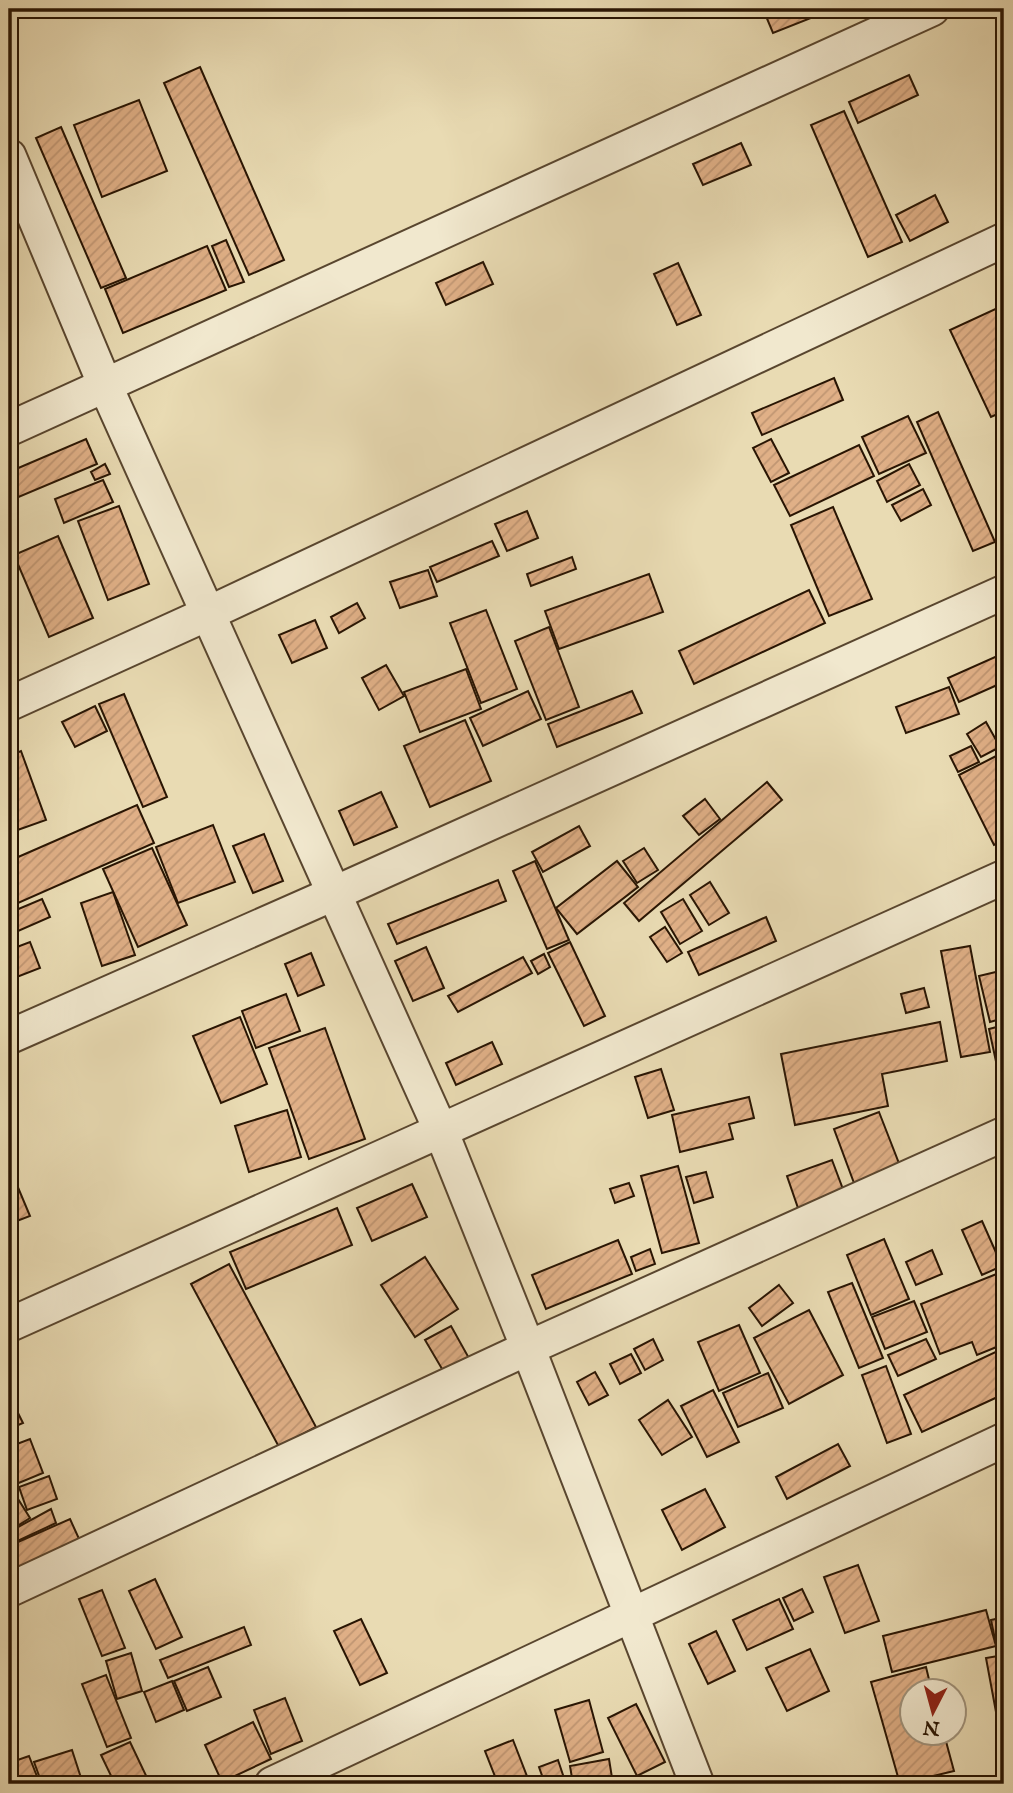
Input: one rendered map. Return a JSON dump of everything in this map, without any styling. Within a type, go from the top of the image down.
[{"type":"street","points":[[9,429],[932,9]]},
{"type":"street","points":[[9,156],[105,385],[441,1131],[697,1784]]},
{"type":"street","points":[[9,704],[207,614],[1004,240]]},
{"type":"street","points":[[9,1037],[1004,592]]},
{"type":"street","points":[[9,1325],[1004,877]]},
{"type":"street","points":[[9,1590],[528,1349],[1004,1134]]},
{"type":"street","points":[[272,1784],[1004,1440]]},
{"type":"building","points":[[763,9],[813,9],[816,16],[773,33]]},
{"type":"building","points":[[200,67],[284,260],[249,275],[164,83]]},
{"type":"building","points":[[909,75],[918,95],[858,123],[849,102]]},
{"type":"building","points":[[139,100],[167,171],[102,197],[74,125]]},
{"type":"building","points":[[844,111],[902,242],[868,257],[811,125]]},
{"type":"building","points":[[61,127],[126,278],[101,288],[36,138]]},
{"type":"building","points":[[741,143],[751,165],[703,185],[693,164]]},
{"type":"building","points":[[935,195],[948,222],[910,241],[896,215]]},
{"type":"building","points":[[226,240],[244,282],[229,287],[212,246]]},
{"type":"building","points":[[207,246],[226,290],[123,333],[105,289]]},
{"type":"building","points":[[483,262],[493,284],[446,305],[436,283]]},
{"type":"building","points":[[678,263],[701,315],[677,325],[654,274]]},
{"type":"building","points":[[1004,305],[1004,411],[991,417],[950,330]]},
{"type":"building","points":[[834,378],[843,400],[762,435],[752,413]]},
{"type":"building","points":[[938,412],[995,542],[973,551],[917,422]]},
{"type":"building","points":[[908,416],[926,453],[879,474],[862,437]]},
{"type":"building","points":[[86,439],[97,464],[9,501],[9,472]]},
{"type":"building","points":[[771,439],[789,473],[771,482],[753,448]]},
{"type":"building","points":[[859,445],[874,476],[790,516],[774,485]]},
{"type":"building","points":[[105,464],[110,474],[95,480],[91,472]]},
{"type":"building","points":[[909,464],[920,485],[887,502],[877,481]]},
{"type":"building","points":[[103,480],[113,502],[64,523],[55,499]]},
{"type":"building","points":[[923,489],[931,505],[901,521],[892,505]]},
{"type":"building","points":[[119,506],[149,584],[108,600],[78,521]]},
{"type":"building","points":[[833,507],[872,599],[829,616],[791,525]]},
{"type":"building","points":[[527,511],[538,538],[507,551],[495,524]]},
{"type":"building","points":[[58,536],[93,618],[49,637],[14,555]]},
{"type":"building","points":[[492,541],[499,556],[437,582],[430,567]]},
{"type":"building","points":[[572,557],[576,569],[531,586],[527,574]]},
{"type":"building","points":[[428,570],[437,596],[400,608],[390,582]]},
{"type":"building","points":[[649,574],[663,612],[559,649],[545,611]]},
{"type":"building","points":[[809,590],[825,623],[694,684],[679,651]]},
{"type":"building","points":[[357,603],[365,618],[339,633],[331,617]]},
{"type":"building","points":[[486,610],[517,689],[481,703],[450,623]]},
{"type":"building","points":[[315,620],[327,648],[292,663],[279,635]]},
{"type":"building","points":[[549,627],[579,707],[546,720],[515,641]]},
{"type":"building","points":[[1004,653],[1004,682],[959,702],[948,678]]},
{"type":"building","points":[[386,665],[404,696],[379,710],[362,678]]},
{"type":"building","points":[[466,669],[481,709],[420,732],[404,692]]},
{"type":"building","points":[[949,687],[959,714],[906,733],[896,707]]},
{"type":"building","points":[[528,691],[541,719],[483,746],[470,718]]},
{"type":"building","points":[[632,691],[642,713],[557,747],[548,724]]},
{"type":"building","points":[[124,694],[167,797],[143,807],[99,704]]},
{"type":"building","points":[[95,706],[107,731],[75,747],[62,722]]},
{"type":"building","points":[[465,720],[491,781],[430,807],[404,746]]},
{"type":"building","points":[[986,722],[1000,747],[981,757],[967,734]]},
{"type":"building","points":[[971,746],[979,762],[958,772],[950,756]]},
{"type":"building","points":[[21,751],[46,820],[9,833],[9,756]]},
{"type":"building","points":[[1004,752],[1004,840],[994,845],[959,775]]},
{"type":"building","points":[[767,782],[782,800],[639,921],[624,903]]},
{"type":"building","points":[[381,792],[397,827],[354,845],[339,811]]},
{"type":"building","points":[[705,799],[720,819],[699,835],[683,816]]},
{"type":"building","points":[[137,805],[154,843],[9,907],[9,861]]},
{"type":"building","points":[[213,825],[235,882],[178,903],[156,847]]},
{"type":"building","points":[[579,826],[590,846],[543,872],[532,852]]},
{"type":"building","points":[[264,834],[283,881],[253,893],[233,846]]},
{"type":"building","points":[[152,848],[187,925],[138,947],[103,869]]},
{"type":"building","points":[[644,848],[658,870],[637,883],[623,861]]},
{"type":"building","points":[[535,861],[569,940],[547,949],[513,871]]},
{"type":"building","points":[[617,861],[638,887],[577,934],[556,908]]},
{"type":"building","points":[[498,880],[506,901],[397,944],[388,924]]},
{"type":"building","points":[[710,882],[729,913],[709,925],[690,895]]},
{"type":"building","points":[[113,892],[135,955],[102,966],[81,903]]},
{"type":"building","points":[[42,899],[50,917],[9,935],[9,913]]},
{"type":"building","points":[[683,899],[702,931],[680,944],[661,912]]},
{"type":"building","points":[[766,917],[776,941],[699,975],[688,952]]},
{"type":"building","points":[[665,927],[682,953],[667,962],[650,937]]},
{"type":"building","points":[[30,942],[40,968],[9,980],[9,950]]},
{"type":"building","points":[[570,942],[605,1016],[584,1026],[548,953]]},
{"type":"building","points":[[970,946],[990,1052],[961,1057],[941,951]]},
{"type":"building","points":[[426,947],[444,988],[413,1001],[395,961]]},
{"type":"building","points":[[311,953],[324,985],[298,996],[285,964]]},
{"type":"building","points":[[544,954],[550,967],[538,974],[531,961]]},
{"type":"building","points":[[523,957],[532,973],[458,1012],[448,996]]},
{"type":"building","points":[[1004,970],[1004,1018],[990,1022],[979,976]]},
{"type":"building","points":[[924,988],[929,1007],[906,1013],[901,994]]},
{"type":"building","points":[[286,994],[300,1031],[256,1048],[242,1011]]},
{"type":"building","points":[[240,1017],[267,1084],[221,1103],[193,1036]]},
{"type":"building","points":[[940,1022],[947,1061],[882,1074],[888,1106],[795,1125],[781,1054]]},
{"type":"building","points":[[1004,1025],[1004,1079],[1000,1080],[989,1029]]},
{"type":"building","points":[[325,1028],[365,1139],[309,1159],[269,1048]]},
{"type":"building","points":[[492,1042],[502,1064],[456,1085],[446,1063]]},
{"type":"building","points":[[661,1069],[674,1110],[648,1118],[635,1077]]},
{"type":"building","points":[[749,1097],[754,1118],[729,1124],[733,1139],[680,1152],[672,1115]]},
{"type":"building","points":[[287,1110],[301,1157],[249,1172],[235,1126]]},
{"type":"building","points":[[879,1112],[900,1166],[854,1183],[834,1129]]},
{"type":"building","points":[[832,1160],[844,1192],[798,1208],[787,1176]]},
{"type":"building","points":[[9,1166],[30,1216],[9,1224]]},
{"type":"building","points":[[678,1166],[699,1243],[662,1253],[641,1176]]},
{"type":"building","points":[[706,1172],[713,1197],[694,1203],[686,1177]]},
{"type":"building","points":[[629,1183],[634,1196],[615,1203],[610,1189]]},
{"type":"building","points":[[412,1184],[427,1217],[372,1241],[357,1208]]},
{"type":"building","points":[[337,1208],[352,1245],[246,1289],[230,1252]]},
{"type":"building","points":[[982,1221],[1002,1266],[982,1275],[962,1230]]},
{"type":"building","points":[[884,1239],[909,1299],[871,1315],[847,1255]]},
{"type":"building","points":[[618,1240],[632,1274],[546,1309],[532,1275]]},
{"type":"building","points":[[650,1249],[655,1264],[636,1271],[631,1257]]},
{"type":"building","points":[[932,1250],[942,1274],[916,1285],[906,1262]]},
{"type":"building","points":[[425,1257],[458,1309],[415,1337],[381,1285]]},
{"type":"building","points":[[229,1264],[316,1427],[279,1447],[191,1284]]},
{"type":"building","points":[[1004,1271],[1004,1344],[977,1355],[972,1342],[940,1354],[921,1304]]},
{"type":"building","points":[[852,1283],[883,1358],[859,1368],[828,1292]]},
{"type":"building","points":[[779,1285],[793,1303],[762,1326],[749,1308]]},
{"type":"building","points":[[914,1301],[927,1332],[885,1349],[872,1317]]},
{"type":"building","points":[[809,1310],[843,1375],[789,1404],[754,1338]]},
{"type":"building","points":[[739,1325],[760,1373],[719,1391],[698,1342]]},
{"type":"building","points":[[451,1326],[470,1360],[445,1374],[425,1340]]},
{"type":"building","points":[[653,1339],[663,1360],[645,1370],[634,1349]]},
{"type":"building","points":[[926,1339],[936,1359],[898,1376],[888,1355]]},
{"type":"building","points":[[1004,1348],[1004,1394],[922,1432],[904,1395]]},
{"type":"building","points":[[631,1354],[641,1373],[620,1384],[610,1364]]},
{"type":"building","points":[[886,1366],[911,1434],[887,1443],[862,1375]]},
{"type":"building","points":[[595,1372],[608,1395],[589,1405],[577,1382]]},
{"type":"building","points":[[768,1373],[783,1408],[738,1427],[723,1393]]},
{"type":"building","points":[[713,1390],[739,1442],[707,1457],[681,1406]]},
{"type":"building","points":[[668,1400],[692,1437],[662,1455],[639,1420]]},
{"type":"building","points":[[13,1403],[23,1423],[9,1429],[9,1404]]},
{"type":"building","points":[[30,1439],[43,1473],[9,1487],[9,1447]]},
{"type":"building","points":[[838,1444],[850,1466],[787,1499],[776,1477]]},
{"type":"building","points":[[49,1476],[57,1499],[27,1510],[19,1487]]},
{"type":"building","points":[[705,1489],[725,1527],[682,1550],[662,1510]]},
{"type":"building","points":[[13,1491],[30,1518],[11,1530],[9,1494]]},
{"type":"building","points":[[51,1509],[56,1523],[9,1545],[9,1532]]},
{"type":"building","points":[[70,1519],[80,1541],[9,1573],[9,1546]]},
{"type":"building","points":[[858,1565],[879,1621],[845,1633],[824,1577]]},
{"type":"building","points":[[155,1579],[182,1637],[156,1649],[129,1591]]},
{"type":"building","points":[[802,1589],[813,1612],[794,1621],[783,1598]]},
{"type":"building","points":[[102,1590],[125,1648],[102,1656],[79,1599]]},
{"type":"building","points":[[779,1599],[793,1629],[747,1650],[733,1620]]},
{"type":"building","points":[[986,1610],[996,1646],[892,1672],[883,1636]]},
{"type":"building","points":[[1004,1617],[1004,1653],[998,1654],[991,1620]]},
{"type":"building","points":[[361,1619],[387,1673],[360,1685],[334,1631]]},
{"type":"building","points":[[244,1627],[251,1645],[168,1678],[160,1660]]},
{"type":"building","points":[[716,1631],[735,1671],[708,1684],[689,1644]]},
{"type":"building","points":[[810,1649],[829,1691],[787,1711],[766,1668]]},
{"type":"building","points":[[131,1653],[142,1691],[117,1699],[106,1661]]},
{"type":"building","points":[[1004,1655],[1004,1738],[1001,1739],[986,1658]]},
{"type":"building","points":[[208,1667],[221,1697],[187,1711],[174,1681]]},
{"type":"building","points":[[926,1667],[929,1678],[898,1678],[898,1748],[948,1748],[954,1771],[900,1784],[871,1682]]},
{"type":"building","points":[[106,1675],[131,1738],[107,1747],[82,1684]]},
{"type":"building","points":[[172,1681],[184,1710],[156,1722],[144,1692]]},
{"type":"building","points":[[285,1698],[302,1741],[271,1754],[254,1710]]},
{"type":"building","points":[[589,1700],[603,1752],[570,1762],[555,1710]]},
{"type":"building","points":[[636,1704],[665,1762],[637,1776],[608,1718]]},
{"type":"building","points":[[253,1722],[271,1759],[222,1782],[205,1745]]},
{"type":"building","points":[[513,1740],[530,1784],[498,1784],[485,1751]]},
{"type":"building","points":[[130,1742],[150,1784],[115,1784],[101,1755]]},
{"type":"building","points":[[72,1750],[83,1784],[42,1784],[34,1762]]},
{"type":"building","points":[[29,1756],[40,1784],[9,1784],[9,1763]]},
{"type":"building","points":[[609,1759],[613,1784],[573,1784],[570,1766]]},
{"type":"building","points":[[558,1760],[566,1784],[545,1784],[539,1767]]}]
